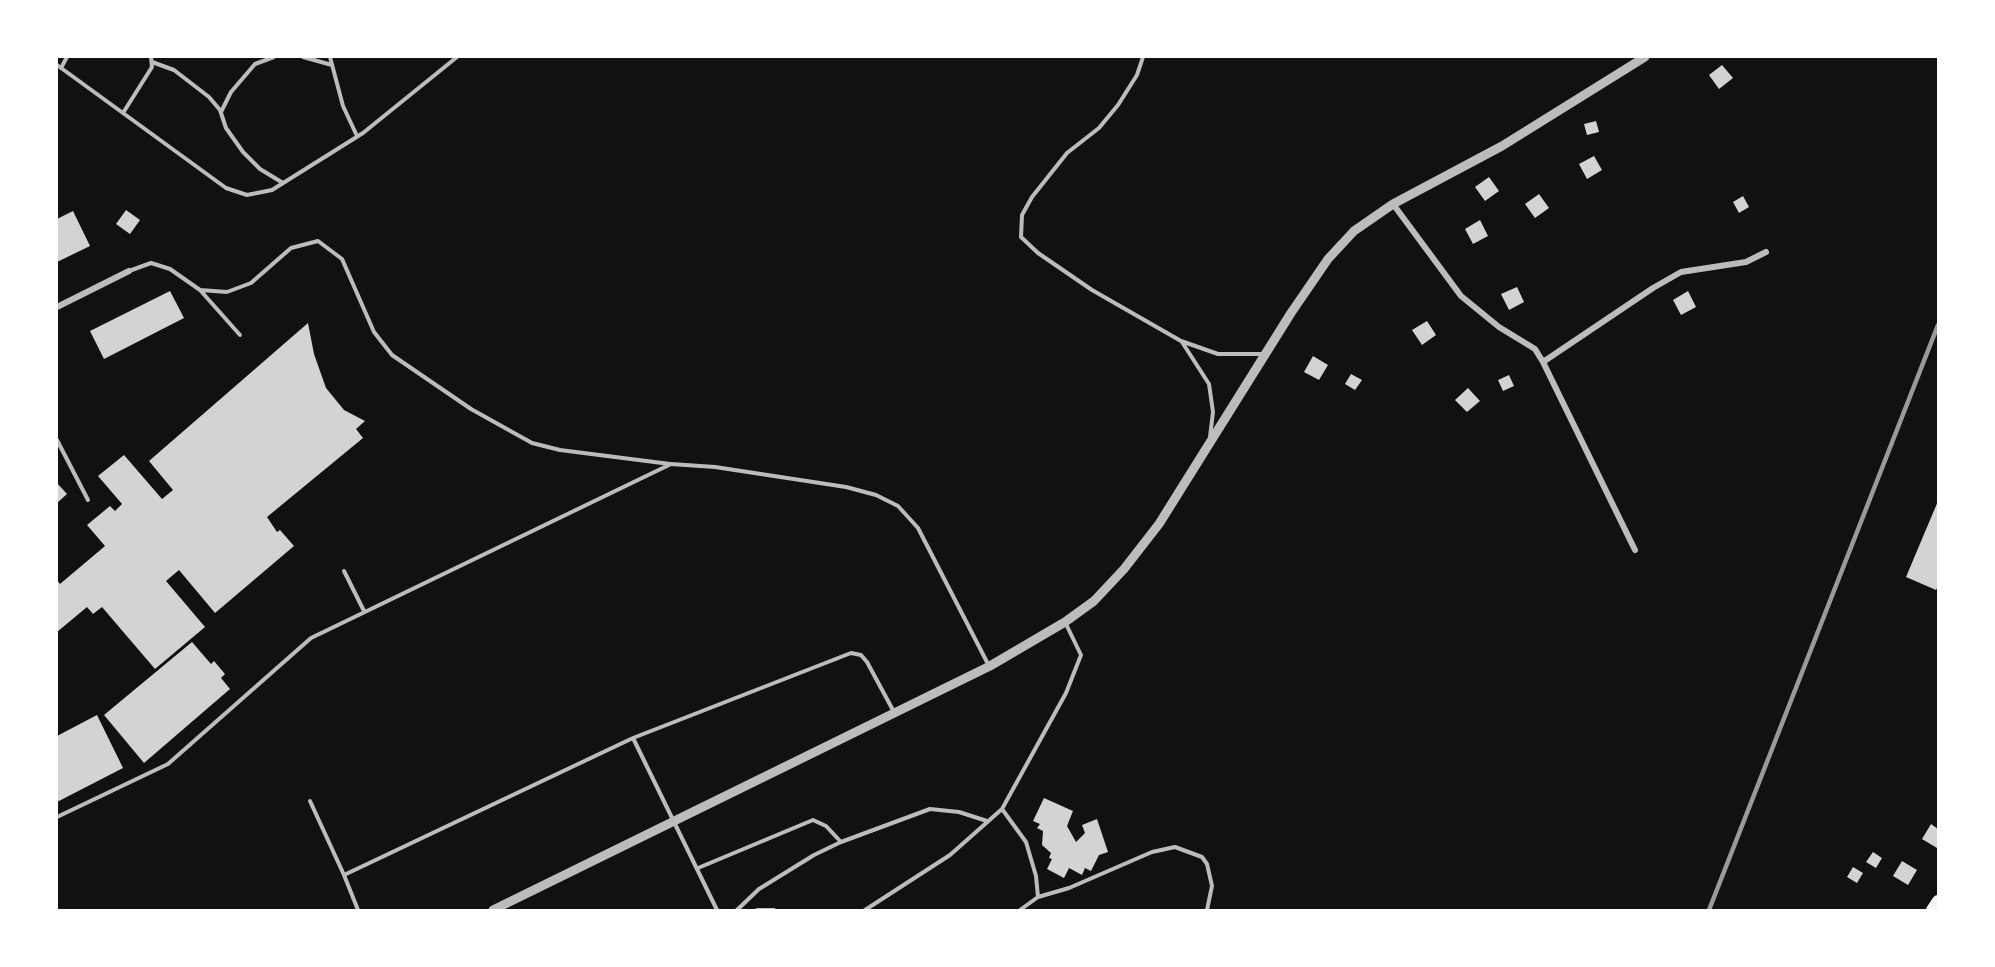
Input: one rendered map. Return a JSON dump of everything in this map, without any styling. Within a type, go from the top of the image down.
[{"type":"main road","points":[[1932,910],[1938,900]]},
{"type":"street","points":[[493,910],[990,666],[1065,622],[1094,601],[1124,569],[1159,524],[1265,354],[1328,259],[1354,231],[1394,204],[1502,146],[1644,57]]},
{"type":"street","points":[[1394,204],[1461,296],[1499,327],[1535,349],[1544,362],[1635,550]]},
{"type":"street","points":[[1544,362],[1653,288],[1682,272],[1746,262],[1766,252]]},
{"type":"street","points":[[57,307],[129,271]]},
{"type":"lane","points":[[68,57],[59,66],[226,188],[247,195],[272,190],[357,136],[457,57]]},
{"type":"lane","points":[[220,112],[231,93],[255,64],[274,57]]},
{"type":"lane","points":[[303,57],[332,65]]},
{"type":"lane","points":[[330,57],[343,106],[357,136]]},
{"type":"lane","points":[[1143,57],[1137,75],[1118,105],[1099,128],[1067,153],[1032,197],[1022,215],[1021,237],[1038,253],[1092,290],[1181,341],[1218,354],[1265,354]]},
{"type":"lane","points":[[123,112],[152,67],[152,60],[174,70],[209,97],[220,112],[226,128],[243,152],[260,169],[283,183]]},
{"type":"lane","points":[[200,290],[227,292],[251,283],[291,248],[318,241],[342,259],[374,332],[392,355],[471,409],[532,443],[560,450],[671,464],[715,467],[846,487],[876,495],[898,506],[918,528],[990,666]]},
{"type":"lane","points":[[129,271],[152,263],[170,269],[200,290],[240,335]]},
{"type":"lane","points":[[1181,341],[1209,384],[1214,412],[1209,444]]},
{"type":"lane","points":[[57,440],[88,500]]},
{"type":"lane","points":[[57,817],[168,764],[311,638],[671,464]]},
{"type":"lane","points":[[344,571],[364,612]]},
{"type":"lane","points":[[865,910],[950,855],[1002,809],[1066,693],[1081,655],[1065,622]]},
{"type":"lane","points":[[344,875],[633,738],[851,652],[861,655],[867,662],[895,713]]},
{"type":"lane","points":[[633,738],[717,910]]},
{"type":"lane","points":[[310,801],[358,910]]},
{"type":"lane","points":[[737,910],[759,889],[814,855],[841,842],[930,809],[959,812],[988,821]]},
{"type":"lane","points":[[1002,809],[1026,842],[1036,876],[1038,897]]},
{"type":"lane","points":[[698,868],[813,820],[826,826],[841,842]]},
{"type":"lane","points":[[1020,910],[1038,897],[1069,888],[1152,852],[1175,847],[1202,857],[1207,864],[1212,886],[1207,910]]},
{"type":"lane","points":[[757,910],[774,910]]},
{"type":"building","points":[[1722,65],[1733,78],[1719,89],[1709,75]]},
{"type":"building","points":[[1596,121],[1599,132],[1587,135],[1584,124]]},
{"type":"building","points":[[1594,156],[1602,170],[1587,179],[1579,164]]},
{"type":"building","points":[[1489,177],[1499,191],[1485,201],[1475,187]]},
{"type":"building","points":[[1539,194],[1549,208],[1535,218],[1525,204]]},
{"type":"building","points":[[1743,196],[1749,207],[1739,213],[1733,202]]},
{"type":"building","points":[[126,210],[140,220],[130,234],[116,224]]},
{"type":"building","points":[[73,211],[90,246],[57,262],[57,219]]},
{"type":"building","points":[[1480,220],[1488,236],[1473,244],[1465,229]]},
{"type":"building","points":[[1517,287],[1524,302],[1509,310],[1501,294]]},
{"type":"building","points":[[170,291],[184,318],[104,359],[90,331]]},
{"type":"building","points":[[1688,291],[1696,307],[1681,315],[1673,300]]},
{"type":"building","points":[[1427,321],[1436,335],[1422,345],[1412,330]]},
{"type":"building","points":[[308,323],[314,354],[326,388],[344,410],[365,421],[356,429],[363,438],[267,517],[277,532],[280,530],[294,546],[215,613],[179,570],[166,581],[205,627],[155,669],[102,607],[93,614],[87,607],[57,632],[57,580],[60,584],[105,546],[87,525],[110,506],[115,511],[122,504],[98,476],[124,455],[162,499],[173,490],[149,461]]},
{"type":"building","points":[[1313,356],[1328,365],[1319,380],[1304,372]]},
{"type":"building","points":[[1351,374],[1362,380],[1355,390],[1345,384]]},
{"type":"building","points":[[1509,375],[1514,386],[1503,391],[1498,380]]},
{"type":"building","points":[[1468,388],[1480,401],[1467,412],[1455,400]]},
{"type":"building","points":[[57,483],[67,494],[57,503]]},
{"type":"building","points":[[1938,501],[1938,586],[1936,590],[1906,577]]},
{"type":"building","points":[[192,642],[211,664],[214,661],[225,674],[221,678],[230,689],[144,763],[104,715]]},
{"type":"building","points":[[97,715],[123,768],[57,802],[57,736]]},
{"type":"building","points":[[1044,798],[1073,811],[1067,826],[1076,842],[1085,833],[1082,825],[1097,819],[1108,852],[1099,855],[1091,871],[1085,868],[1082,875],[1069,868],[1064,878],[1047,869],[1052,859],[1049,858],[1051,853],[1042,845],[1043,831],[1037,828],[1040,824],[1033,821]]},
{"type":"building","points":[[1931,824],[1938,829],[1937,848],[1922,839]]},
{"type":"building","points":[[1873,852],[1882,858],[1876,868],[1866,862]]},
{"type":"building","points":[[1902,861],[1917,870],[1908,885],[1893,876]]},
{"type":"building","points":[[1853,867],[1863,873],[1857,883],[1847,877]]},
{"type":"railway","points":[[1709,910],[1938,325]]}]
